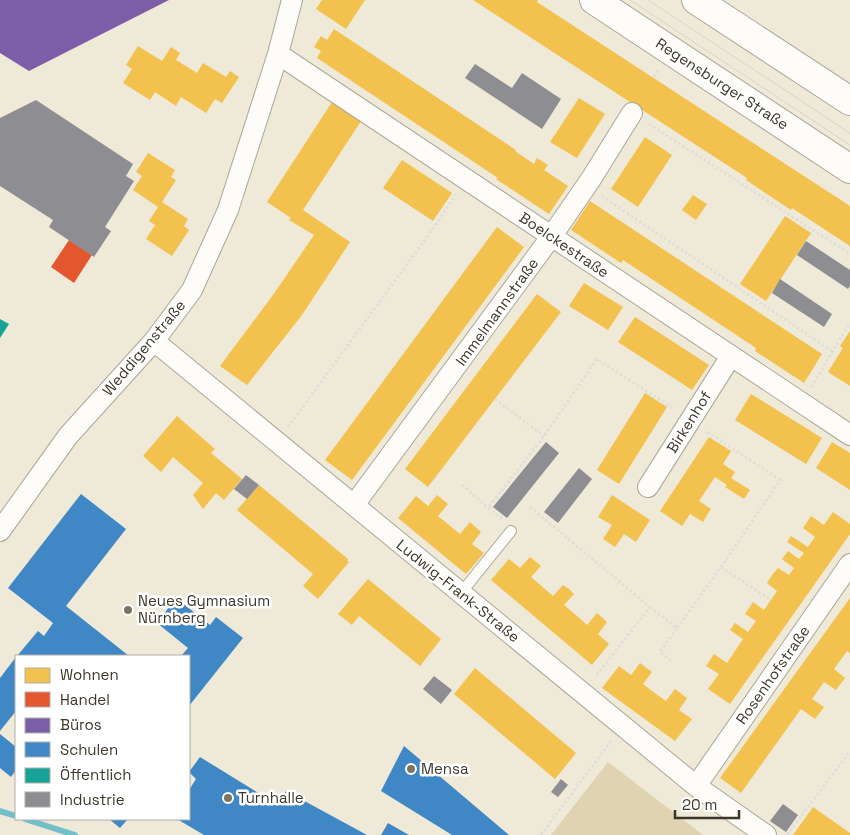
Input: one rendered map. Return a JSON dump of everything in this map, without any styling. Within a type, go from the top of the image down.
[{"type":"main road","name":"Regensburger Straße","points":[[594,0],[850,169]]},
{"type":"main road","points":[[696,0],[850,101]]},
{"type":"street","name":"Weddigenstraße","points":[[0,531],[68,436],[154,341],[192,290],[228,210],[278,54],[292,0]]},
{"type":"street","name":"Boelckestraße","points":[[278,54],[850,435]]},
{"type":"street","name":"Immelmannstraße","points":[[354,505],[551,237],[587,186],[632,113]]},
{"type":"street","name":"Ludwig-Frank-Straße","points":[[154,341],[696,786],[766,835]]},
{"type":"street","name":"Birkenhof","points":[[648,487],[731,356]]},
{"type":"street","name":"Rosenhofstraße","points":[[696,786],[850,564]]},
{"type":"lane","points":[[461,593],[509,527]]},
{"type":"path","points":[[632,113],[850,254]]},
{"type":"path","points":[[277,442],[432,230],[466,179]]},
{"type":"path","points":[[587,186],[832,351]]},
{"type":"path","points":[[802,402],[850,323]]},
{"type":"path","points":[[488,508],[544,436],[596,359],[780,480],[660,652],[673,662]]},
{"type":"path","points":[[495,399],[544,436]]},
{"type":"path","points":[[462,486],[509,527]]},
{"type":"path","points":[[530,507],[677,628]]},
{"type":"path","points":[[721,567],[770,600]]},
{"type":"path","points":[[582,693],[650,607]]},
{"type":"path","points":[[541,835],[622,726]]},
{"type":"path","points":[[788,835],[850,751]]},
{"type":"shaded area","points":[[608,762],[703,835],[551,835]]},
{"type":"building: Wohnen","points":[[322,0],[365,0],[346,29],[316,9]]},
{"type":"building: Wohnen","points":[[473,0],[538,0],[537,2],[850,206],[850,246],[792,208],[791,210],[746,180],[747,178]]},
{"type":"building: Wohnen","points":[[334,29],[516,150],[534,164],[537,158],[548,165],[544,170],[568,186],[549,214],[317,58],[321,51],[314,47],[321,36],[327,40]]},
{"type":"building: Wohnen","points":[[138,46],[162,61],[171,47],[180,53],[176,60],[197,73],[203,63],[226,77],[230,71],[239,77],[222,103],[215,99],[206,113],[181,97],[176,106],[155,92],[150,100],[123,83],[132,69],[126,65]]},
{"type":"building: Wohnen","points":[[579,98],[605,114],[577,158],[550,142]]},
{"type":"building: Wohnen","points":[[332,102],[361,121],[303,210],[350,242],[302,315],[247,385],[220,366],[273,295],[314,235],[289,220],[291,218],[267,202]]},
{"type":"building: Wohnen","points":[[645,137],[672,155],[638,207],[611,189]]},
{"type":"building: Wohnen","points":[[148,153],[175,170],[171,177],[176,180],[162,202],[188,219],[184,226],[189,230],[172,256],[146,239],[155,225],[149,221],[158,207],[133,190],[142,176],[136,172]]},
{"type":"building: Wohnen","points":[[402,160],[452,193],[433,221],[383,188]]},
{"type":"building: Wohnen","points":[[693,195],[707,204],[696,220],[682,210]]},
{"type":"building: Wohnen","points":[[590,201],[822,354],[804,383],[755,351],[756,348],[623,260],[621,263],[571,230]]},
{"type":"building: Wohnen","points":[[785,216],[811,233],[766,301],[740,284]]},
{"type":"building: Wohnen","points":[[497,227],[524,247],[352,480],[325,460]]},
{"type":"building: Wohnen","points":[[584,283],[623,307],[608,330],[569,306]]},
{"type":"building: Wohnen","points":[[537,294],[561,312],[428,487],[405,469]]},
{"type":"building: Wohnen","points":[[635,317],[709,365],[692,390],[618,342]]},
{"type":"building: Wohnen","points":[[850,331],[850,386],[828,372],[843,348],[840,346]]},
{"type":"building: Wohnen","points":[[645,393],[667,407],[619,484],[597,470]]},
{"type":"building: Wohnen","points":[[751,394],[822,438],[806,464],[735,420]]},
{"type":"building: Wohnen","points":[[177,416],[215,449],[211,453],[242,479],[224,500],[216,493],[203,509],[193,495],[203,483],[173,457],[161,472],[143,456]]},
{"type":"building: Wohnen","points":[[709,437],[731,451],[723,464],[735,472],[731,478],[750,490],[744,499],[725,487],[727,485],[715,477],[699,501],[711,509],[703,522],[690,514],[682,526],[660,511]]},
{"type":"building: Wohnen","points":[[832,442],[850,453],[850,490],[816,468]]},
{"type":"building: Wohnen","points":[[259,485],[348,559],[347,561],[349,562],[318,599],[303,586],[313,574],[237,510]]},
{"type":"building: Wohnen","points":[[437,495],[448,504],[438,516],[460,534],[470,522],[481,532],[472,544],[484,553],[466,574],[398,518],[416,496],[428,506]]},
{"type":"building: Wohnen","points":[[612,495],[650,520],[636,542],[624,534],[615,547],[603,539],[612,525],[598,517]]},
{"type":"building: Wohnen","points":[[833,512],[850,524],[850,534],[730,704],[708,689],[719,674],[706,666],[714,654],[727,663],[743,639],[730,630],[735,623],[748,632],[756,621],[745,614],[753,602],[764,610],[777,591],[767,583],[772,575],[778,568],[789,575],[794,568],[782,559],[788,551],[799,559],[804,553],[787,542],[791,536],[808,547],[815,537],[803,528],[811,516],[824,525]]},
{"type":"building: Wohnen","points":[[530,557],[541,566],[531,577],[553,596],[563,585],[569,589],[574,594],[564,605],[587,625],[597,613],[607,622],[598,634],[609,644],[592,665],[491,580],[509,559],[520,568]]},
{"type":"building: Wohnen","points":[[368,579],[441,639],[420,666],[359,616],[352,625],[338,614]]},
{"type":"building: Wohnen","points":[[850,598],[850,653],[847,651],[834,669],[845,678],[836,690],[824,682],[812,699],[824,707],[815,719],[801,709],[741,793],[720,778]]},
{"type":"building: Wohnen","points":[[640,663],[652,672],[643,684],[656,694],[666,701],[675,689],[687,698],[679,710],[692,719],[675,741],[602,688],[619,666],[631,675]]},
{"type":"building: Wohnen","points":[[475,668],[576,753],[555,779],[454,694]]},
{"type":"building: Wohnen","points":[[813,807],[850,833],[850,835],[793,835]]},
{"type":"building: Handel","points":[[69,240],[92,255],[74,283],[51,267]]},
{"type":"building: Büros","points":[[0,0],[169,0],[29,71],[0,53]]},
{"type":"building: Schulen","points":[[81,494],[126,529],[66,606],[128,655],[18,655],[38,631],[44,636],[53,623],[8,588]]},
{"type":"building: Schulen","points":[[176,598],[210,625],[216,617],[243,638],[190,705],[190,655],[182,655],[188,648],[157,623]]},
{"type":"building: Schulen","points":[[15,658],[15,712],[0,731],[0,678]]},
{"type":"building: Schulen","points":[[0,734],[15,746],[15,771],[11,777],[0,768]]},
{"type":"building: Schulen","name":"Mensa","points":[[404,746],[509,835],[452,835],[381,791]]},
{"type":"building: Schulen","name":"Turnhalle","points":[[200,757],[278,805],[286,791],[367,835],[204,835],[179,820],[190,820],[190,788],[196,779],[190,771]]},
{"type":"building: Schulen","points":[[110,820],[127,820],[120,828]]},
{"type":"building: Schulen","points":[[388,823],[409,835],[381,835]]},
{"type":"building: Öffentlich","points":[[0,319],[9,324],[0,338]]},
{"type":"building: Industrie","points":[[475,64],[512,88],[522,73],[561,99],[542,129],[465,78]]},
{"type":"building: Industrie","points":[[36,100],[133,164],[126,176],[134,181],[105,227],[111,231],[94,257],[49,227],[53,220],[0,186],[0,118]]},
{"type":"building: Industrie","points":[[806,241],[850,270],[850,286],[848,289],[797,255]]},
{"type":"building: Industrie","points":[[780,279],[832,314],[824,327],[772,293]]},
{"type":"building: Industrie","points":[[546,442],[559,453],[507,518],[493,507]]},
{"type":"building: Industrie","points":[[579,468],[592,479],[558,523],[544,512]]},
{"type":"building: Industrie","points":[[246,475],[259,485],[247,499],[234,489]]},
{"type":"building: Industrie","points":[[434,676],[452,690],[441,704],[423,689]]},
{"type":"building: Industrie","points":[[561,779],[568,785],[558,797],[551,792]]},
{"type":"building: Industrie","points":[[783,804],[798,815],[786,832],[770,821]]},
{"type":"waterway","points":[[0,811],[15,816]]},
{"type":"waterway","points":[[28,820],[75,835]]},
{"type":"tram line","points":[[630,0],[850,145]]},
{"type":"tram line","points":[[648,0],[850,133]]},
{"type":"place","name":"Neues Gymnasium Nürnberg","points":[[128,610]]},
{"type":"place","name":"Mensa","points":[[411,769]]},
{"type":"place","name":"Turnhalle","points":[[228,798]]}]
